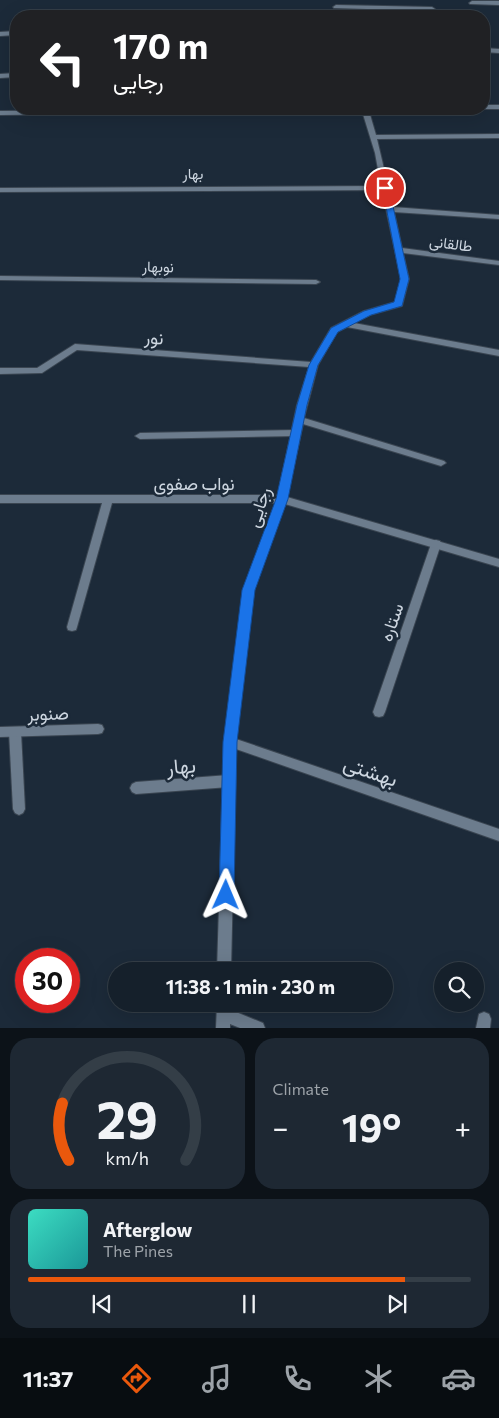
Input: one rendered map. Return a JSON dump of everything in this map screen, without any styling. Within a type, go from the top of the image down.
[{"type":"street","points":[[334,0],[337,10]]},
{"type":"street","points":[[472,3],[499,3]]},
{"type":"street","points":[[336,7],[432,9]]},
{"type":"street","name":"رجایی","points":[[224,962],[230,742],[248,590],[282,499],[299,420],[314,365],[334,330],[367,313],[398,304],[405,279],[367,115]]},
{"type":"street","points":[[373,137],[499,136]]},
{"type":"street","name":"بهار","points":[[0,190],[385,188]]},
{"type":"street","points":[[390,209],[499,217]]},
{"type":"street","name":"طالقانی","points":[[398,250],[499,263]]},
{"type":"street","name":"نوبهار","points":[[0,278],[316,282]]},
{"type":"street","points":[[346,324],[499,353]]},
{"type":"street","name":"نور","points":[[0,371],[39,371],[75,347],[314,365]]},
{"type":"street","points":[[299,420],[441,463]]},
{"type":"street","points":[[140,436],[296,433]]},
{"type":"street","points":[[72,627],[108,499]]},
{"type":"street","name":"نواب صفوی","points":[[0,500],[282,499],[499,563]]},
{"type":"street","name":"ستاره","points":[[379,712],[436,544]]},
{"type":"street","name":"صنوبر","points":[[0,732],[98,729]]},
{"type":"street","points":[[15,732],[18,809]]},
{"type":"street","name":"بهشتی","points":[[230,742],[499,835]]},
{"type":"street","name":"بهار","points":[[136,788],[229,781]]},
{"type":"street","points":[[223,1015],[258,1028]]},
{"type":"route","points":[[226,895],[230,742],[248,590],[282,499],[302,405],[314,365],[334,330],[367,313],[398,304],[405,279],[385,188]]}]
